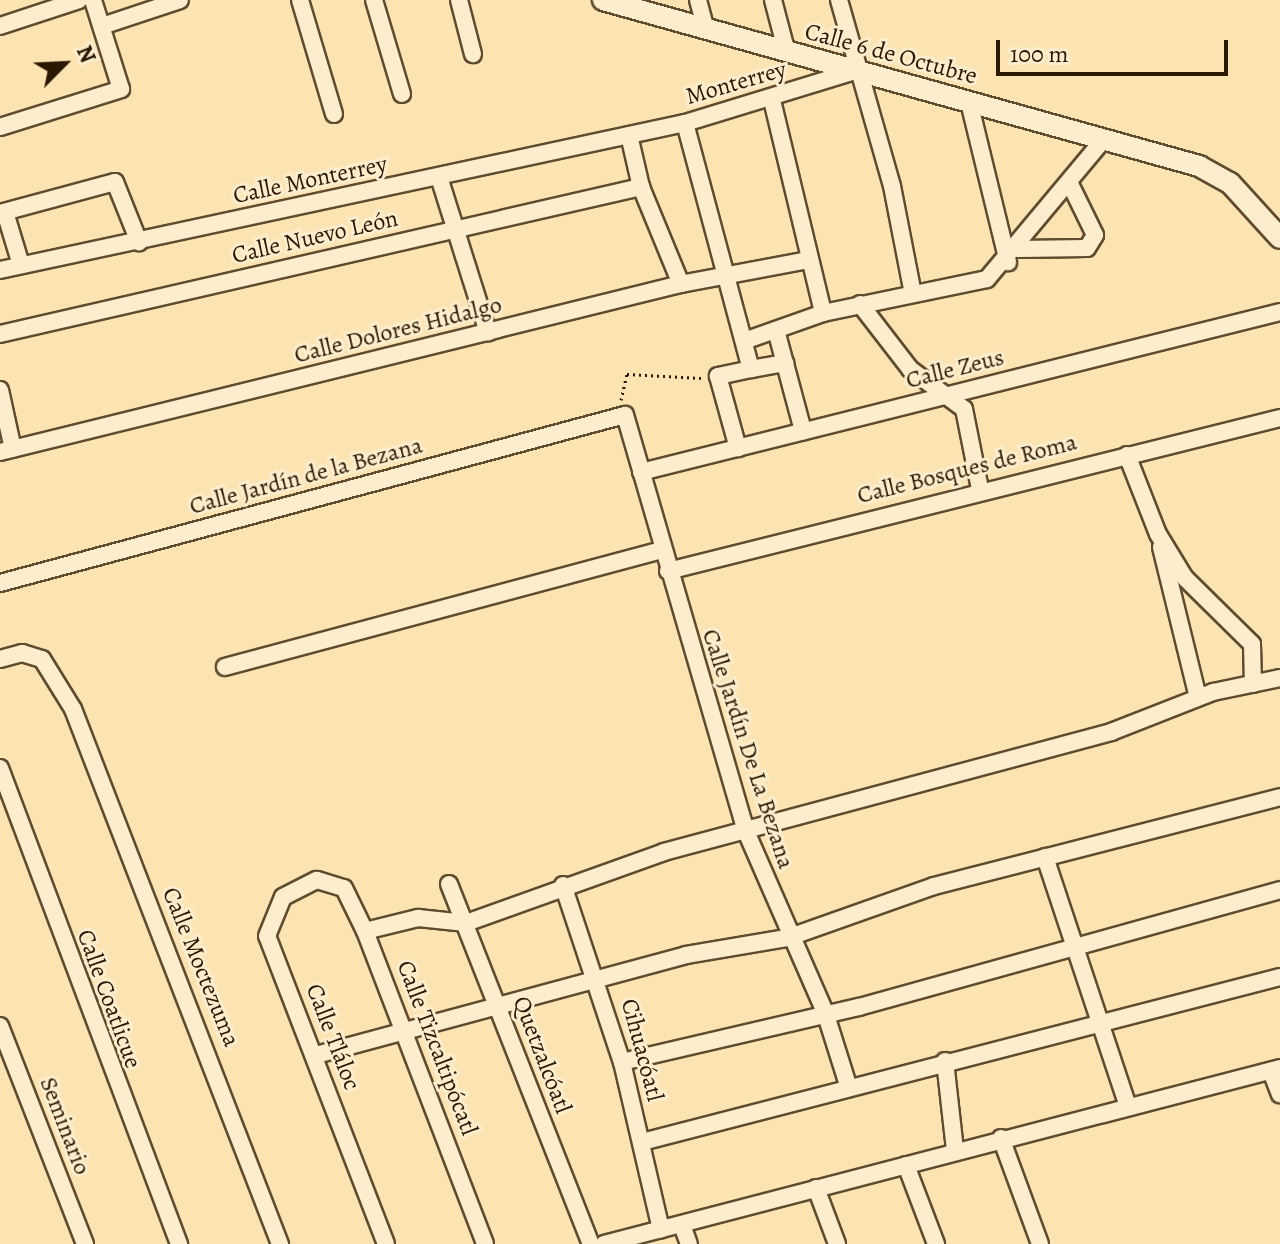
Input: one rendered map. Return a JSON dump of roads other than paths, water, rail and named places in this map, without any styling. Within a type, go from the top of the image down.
[{"type":"street","points":[[0,26],[79,0]]},
{"type":"street","points":[[0,127],[121,89],[93,0]]},
{"type":"street","points":[[102,26],[180,0]]},
{"type":"street","points":[[300,0],[334,114]]},
{"type":"street","points":[[374,0],[402,94]]},
{"type":"street","points":[[459,0],[473,54]]},
{"type":"street","name":"Calle 6 de Octubre","points":[[603,0],[631,4],[787,53],[1199,166],[1230,183],[1280,238]]},
{"type":"street","points":[[698,0],[706,29]]},
{"type":"street","points":[[773,0],[787,53]]},
{"type":"street","points":[[839,0],[855,71],[892,186],[913,294]]},
{"type":"street","name":"Monterrey","points":[[629,135],[772,100],[855,71]]},
{"type":"street","points":[[772,100],[823,313]]},
{"type":"street","points":[[969,102],[1008,262]]},
{"type":"street","points":[[685,123],[724,278],[751,369]]},
{"type":"street","points":[[629,135],[641,187],[681,284]]},
{"type":"street","name":"Calle Monterrey","points":[[0,270],[629,135]]},
{"type":"street","points":[[744,341],[823,313],[987,279],[1008,262],[1104,139]]},
{"type":"street","points":[[439,177],[488,332]]},
{"type":"street","points":[[21,265],[3,213],[115,182],[139,242]]},
{"type":"street","points":[[1018,249],[1087,248],[1095,235],[1070,184]]},
{"type":"street","name":"Calle Nuevo León","points":[[0,334],[641,187]]},
{"type":"street","name":"Calle Dolores Hidalgo","points":[[7,451],[681,284],[808,260]]},
{"type":"street","points":[[860,304],[910,369],[952,394],[970,429],[980,489]]},
{"type":"street","name":"Calle Zeus","points":[[641,472],[1280,312]]},
{"type":"street","points":[[776,330],[803,431]]},
{"type":"street","points":[[738,448],[718,376],[785,363]]},
{"type":"street","points":[[0,390],[7,451]]},
{"type":"street","name":"Calle Jardín De La Bezana","points":[[625,415],[745,829],[787,938],[825,1012],[849,1088]]},
{"type":"street","name":"Calle Jardín de la Bezana","points":[[0,583],[625,415]]},
{"type":"street","name":"Calle Bosques de Roma","points":[[668,571],[980,489],[1280,418]]},
{"type":"street","points":[[1127,455],[1158,534],[1198,698]]},
{"type":"street","points":[[1158,534],[1185,578],[1252,644],[1253,684]]},
{"type":"street","points":[[225,667],[662,550]]},
{"type":"street","points":[[1168,582],[1185,578]]},
{"type":"street","name":"Calle Moctezuma","points":[[0,659],[22,653],[42,659],[73,709],[280,1244]]},
{"type":"street","points":[[365,931],[418,918],[466,923],[563,885],[745,829],[1111,732],[1198,698],[1280,678]]},
{"type":"street","name":"Calle Coatlicue","points":[[0,768],[7,811],[179,1244]]},
{"type":"street","points":[[316,1055],[406,1026],[787,938],[934,886],[1280,797]]},
{"type":"street","points":[[1045,857],[1128,1106]]},
{"type":"street","name":"Calle Tizcaltipócatl","points":[[330,879],[344,888],[406,1026],[485,1244]]},
{"type":"street","name":"Calle Tláloc","points":[[330,879],[283,897],[268,927],[386,1244]]},
{"type":"street","name":"Quetzalcóatl","points":[[449,884],[591,1244]]},
{"type":"street","name":"Cihuacóatl","points":[[563,885],[598,981],[622,1062],[661,1230]]},
{"type":"street","points":[[622,1062],[825,1012],[1280,890]]},
{"type":"street","points":[[642,1142],[945,1061],[1102,1026],[1280,977]]},
{"type":"street","name":"Seminario","points":[[0,1026],[85,1244]]},
{"type":"street","points":[[945,1061],[955,1150]]},
{"type":"street","points":[[604,1244],[631,1240],[1001,1138],[1276,1070],[1280,1094]]},
{"type":"street","points":[[1001,1138],[1040,1244]]},
{"type":"street","points":[[906,1165],[936,1244]]},
{"type":"street","points":[[816,1188],[837,1244]]},
{"type":"street","points":[[682,1225],[689,1244]]}]
